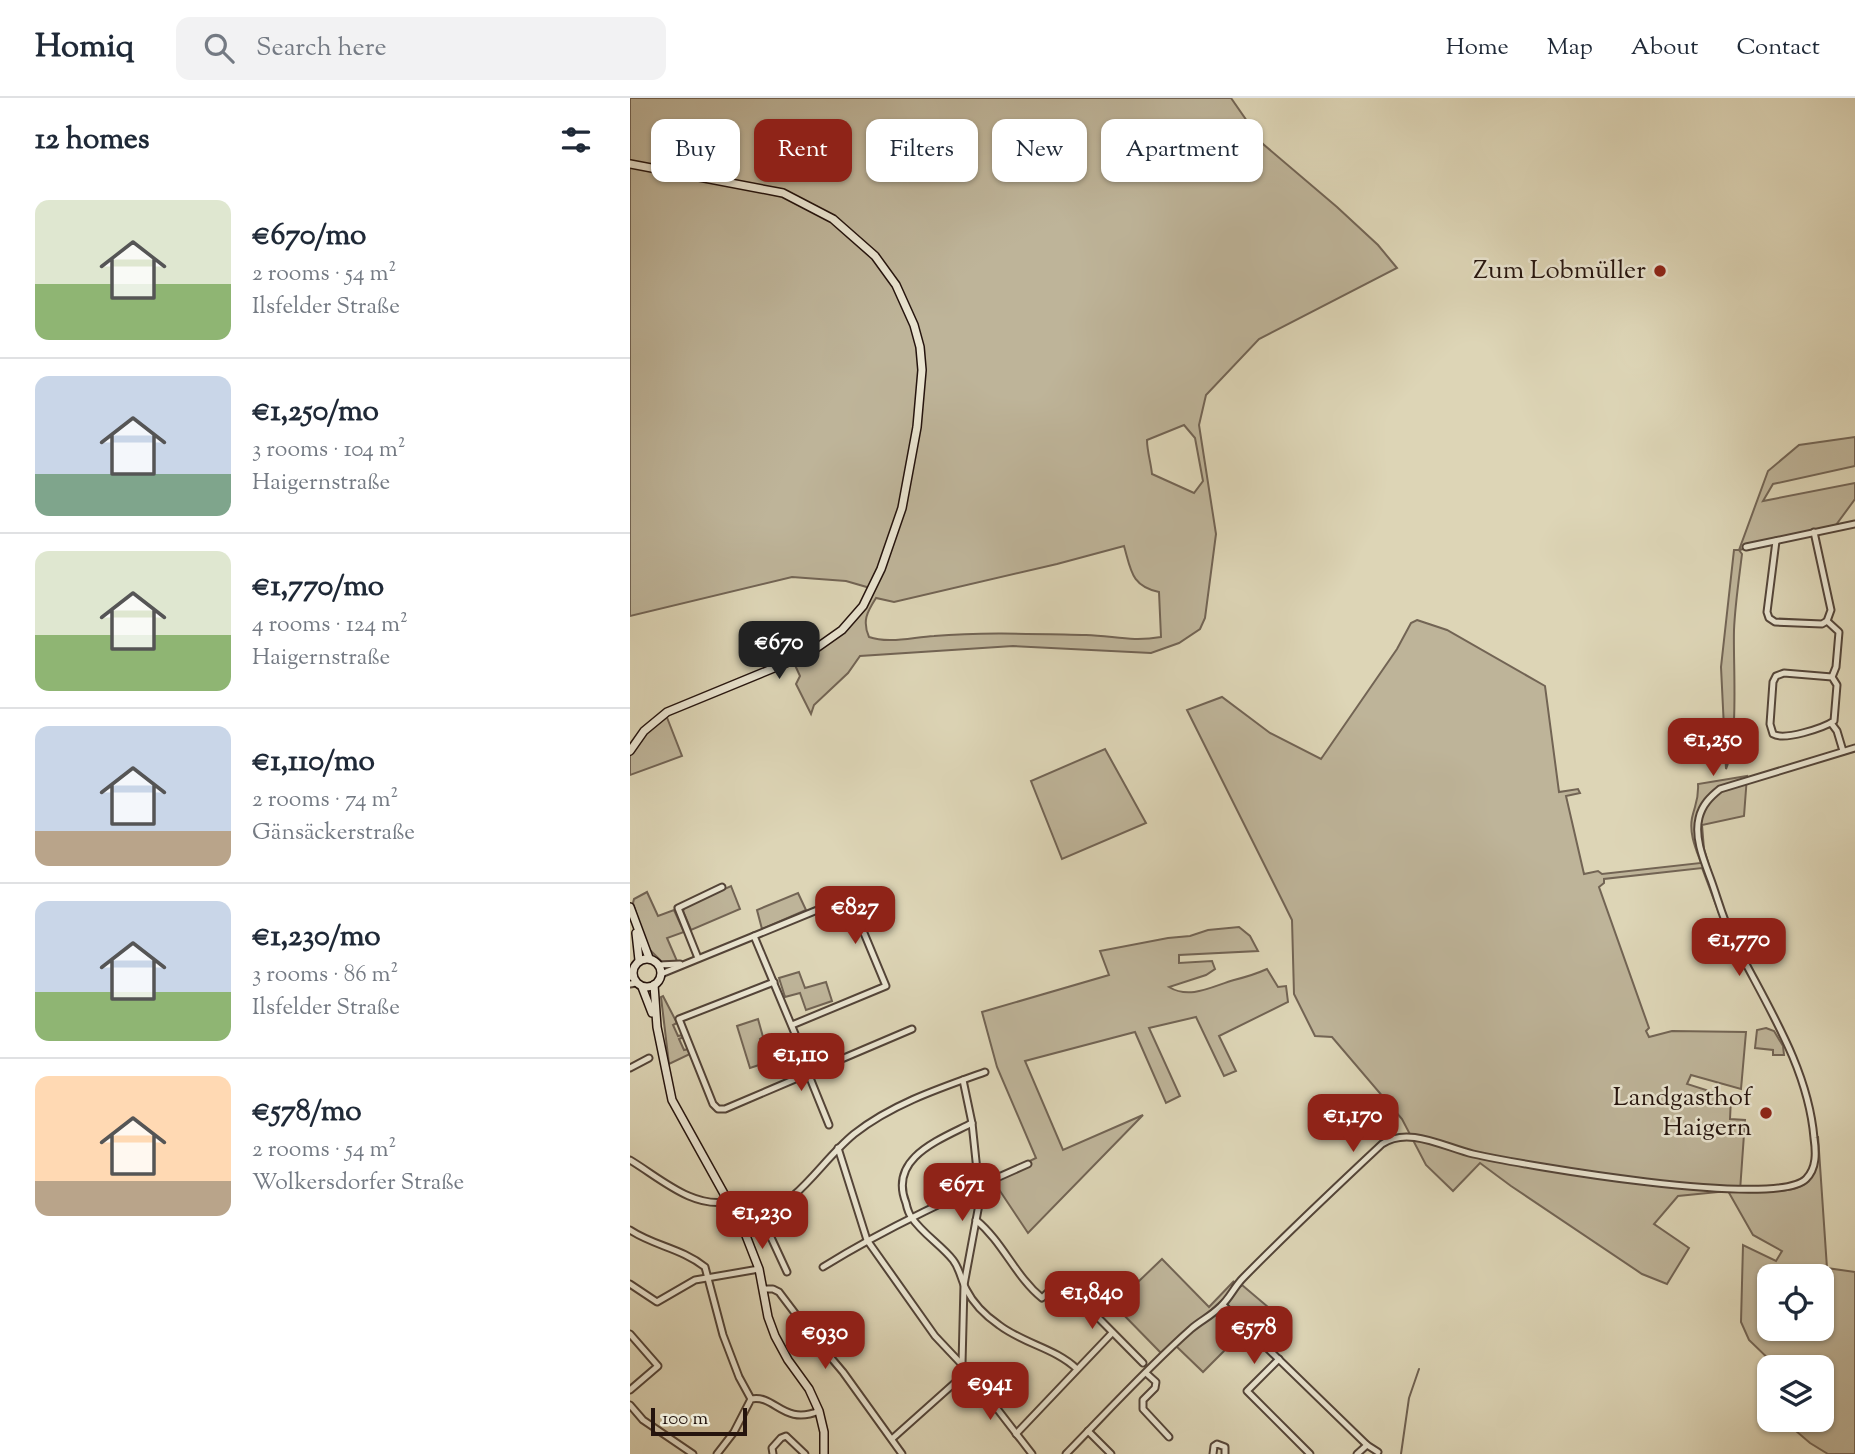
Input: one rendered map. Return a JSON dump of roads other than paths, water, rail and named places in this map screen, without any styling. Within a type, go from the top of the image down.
[{"type":"main road","points":[[630,164],[783,193],[833,219],[875,256],[896,285],[914,325],[922,370],[917,427],[902,508],[881,569],[863,606],[842,630],[808,654],[667,712],[643,731],[630,751]]},
{"type":"main road","points":[[630,907],[649,958],[659,965],[661,974],[654,985],[657,1027],[672,1100],[743,1228],[760,1269],[768,1317],[775,1336],[809,1389],[819,1411],[823,1426],[824,1454]]},
{"type":"main road","points":[[630,907],[639,960]]},
{"type":"main road","points":[[649,958],[639,960],[633,967],[631,976],[657,1027]]},
{"type":"main road","points":[[636,985],[654,985]]},
{"type":"street","points":[[1746,547],[1855,524]]},
{"type":"street","points":[[1814,532],[1831,610],[1827,621]]},
{"type":"street","points":[[1776,541],[1767,612],[1769,618],[1775,622],[1813,624],[1827,621]]},
{"type":"street","points":[[1827,621],[1839,632],[1836,667],[1832,677]]},
{"type":"street","points":[[1784,673],[1832,677],[1837,685],[1835,719],[1831,723],[1782,738],[1773,734],[1770,724],[1773,682],[1776,676],[1784,673]]},
{"type":"street","points":[[1831,723],[1837,731],[1843,751]]},
{"type":"street","points":[[1066,1454],[1194,1326],[1223,1305],[1241,1280],[1321,1202],[1391,1138],[1419,1138],[1473,1154],[1699,1188],[1782,1188],[1807,1179],[1816,1154],[1807,1096],[1778,1026],[1724,919],[1699,845],[1699,818],[1709,798],[1720,789],[1855,748]]},
{"type":"street","points":[[698,958],[678,908],[722,887]]},
{"type":"street","points":[[661,974],[849,897],[886,985],[792,1025]]},
{"type":"street","points":[[754,936],[792,1025],[828,1125]]},
{"type":"street","points":[[659,965],[686,963]]},
{"type":"street","points":[[774,982],[679,1019],[713,1104],[718,1109],[724,1109],[912,1029]]},
{"type":"street","points":[[630,1068],[649,1058]]},
{"type":"street","points":[[743,1228],[762,1218],[793,1195],[838,1148],[874,1120],[919,1096],[985,1072]]},
{"type":"street","points":[[962,1364],[964,1285],[980,1199],[972,1123],[963,1080]]},
{"type":"street","points":[[972,1123],[928,1148],[908,1163],[901,1183],[902,1194],[911,1217],[954,1262],[971,1297],[996,1324],[1024,1341],[1058,1353],[1077,1369]]},
{"type":"street","points":[[838,1148],[866,1240],[935,1336],[968,1371],[1032,1454]]},
{"type":"street","points":[[630,1160],[699,1202],[717,1204],[730,1201]]},
{"type":"street","points":[[823,1267],[866,1240],[911,1217],[1028,1164]]},
{"type":"street","points":[[762,1218],[787,1272]]},
{"type":"street","points":[[976,1220],[990,1231],[1032,1290],[1042,1298],[1061,1280],[1143,1363]]},
{"type":"street","points":[[630,1230],[705,1266],[723,1335],[739,1377],[751,1399]]},
{"type":"street","points":[[630,1284],[657,1302],[695,1280],[760,1269]]},
{"type":"street","points":[[763,1289],[779,1292],[844,1372],[902,1454]]},
{"type":"street","points":[[1223,1305],[1377,1452]]},
{"type":"street","points":[[630,1334],[658,1366],[630,1390]]},
{"type":"street","points":[[1016,1434],[1112,1334]]},
{"type":"street","points":[[1279,1359],[1247,1391],[1310,1454]]},
{"type":"street","points":[[893,1438],[968,1371]]},
{"type":"street","points":[[1146,1373],[1156,1382],[1155,1388],[1143,1401],[1143,1409],[1169,1437]]},
{"type":"street","points":[[751,1399],[760,1399],[797,1416],[819,1411]]},
{"type":"street","points":[[718,1454],[734,1432],[751,1399]]},
{"type":"street","points":[[630,1405],[643,1420],[693,1454]]},
{"type":"street","points":[[1088,1432],[1111,1454]]},
{"type":"street","points":[[773,1454],[772,1448],[786,1436],[805,1454]]},
{"type":"street","points":[[1213,1454],[1217,1444],[1225,1447],[1225,1454]]},
{"type":"street","points":[[1357,1454],[1367,1445]]},
{"type":"waterway","points":[[1401,1454],[1409,1398],[1419,1369]]},
{"type":"place","name":"Zum Lobmüller","points":[[1660,271]]},
{"type":"place","name":"Landgasthof Haigern","points":[[1766,1113]]}]
